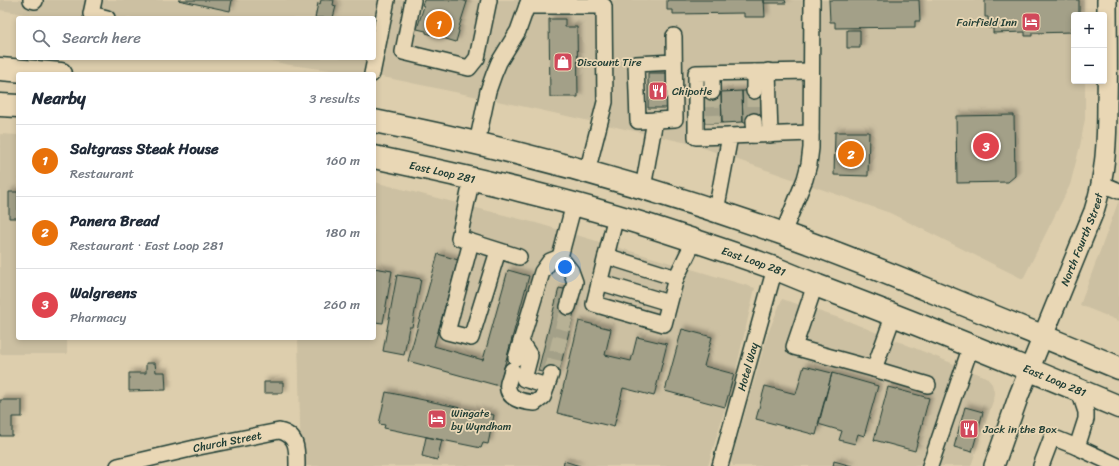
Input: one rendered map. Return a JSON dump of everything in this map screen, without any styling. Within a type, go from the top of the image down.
[{"type":"highway","points":[[0,69],[37,72]]},
{"type":"highway","points":[[0,105],[16,106]]},
{"type":"highway","points":[[376,121],[477,143],[587,172],[644,188],[783,233],[1043,336],[1119,368]]},
{"type":"highway","points":[[376,153],[436,158],[468,164],[473,163],[477,158],[479,152],[477,143]]},
{"type":"highway","name":"East Loop 281","points":[[376,157],[472,178],[574,204],[616,216],[775,268],[815,285],[894,314],[1119,407]]},
{"type":"main road","name":"North Fourth Street","points":[[994,466],[1029,369],[1094,211],[1102,184],[1113,63],[1107,0]]},
{"type":"street","points":[[31,0],[35,0]]},
{"type":"street","points":[[94,0],[91,14],[99,16]]},
{"type":"street","points":[[376,54],[387,0]]},
{"type":"street","points":[[413,0],[403,52],[469,68],[477,58],[489,0]]},
{"type":"street","points":[[783,233],[805,179],[810,156],[812,0]]},
{"type":"street","points":[[477,143],[488,91],[494,74],[499,62],[518,31],[528,3],[604,6],[605,102],[587,172]]},
{"type":"street","points":[[674,36],[675,119],[638,121],[636,64],[674,62]]},
{"type":"street","points":[[372,72],[375,60]]},
{"type":"street","points":[[811,71],[696,73],[696,137],[713,130],[730,136],[754,128],[770,135],[811,133]]},
{"type":"street","points":[[754,91],[761,72]]},
{"type":"street","points":[[761,72],[770,135]]},
{"type":"street","points":[[712,73],[712,92]]},
{"type":"street","points":[[644,188],[655,120]]},
{"type":"street","points":[[716,211],[730,136]]},
{"type":"street","points":[[472,178],[459,238],[519,257]]},
{"type":"street","points":[[1102,184],[1119,191]]},
{"type":"street","points":[[560,257],[574,204]]},
{"type":"street","points":[[616,216],[594,304],[664,324],[676,278],[694,241]]},
{"type":"street","points":[[471,242],[447,332],[471,338],[498,251]]},
{"type":"street","points":[[606,256],[676,278]]},
{"type":"street","points":[[560,257],[571,272],[575,282],[568,307]]},
{"type":"street","points":[[521,342],[530,356],[524,379],[549,380],[543,397],[535,403],[524,402],[513,398],[508,392],[508,384],[542,272],[550,260],[560,257]]},
{"type":"street","name":"Hotel Way","points":[[720,466],[775,268]]},
{"type":"street","points":[[600,282],[669,303]]},
{"type":"street","points":[[815,285],[794,347],[928,385]]},
{"type":"street","points":[[874,370],[894,314]]},
{"type":"street","points":[[930,466],[971,346]]},
{"type":"street","points":[[1077,447],[1086,419],[1086,412],[1079,390]]},
{"type":"street","name":"Church Street","points":[[118,466],[184,450],[275,432],[288,434],[295,443],[297,466]]},
{"type":"street","points":[[1041,466],[1052,437],[1118,466]]},
{"type":"shaded area","points":[[0,0],[1084,0],[1084,12],[1071,12],[1071,84],[1085,84],[1085,119],[1070,185],[1023,279],[890,213],[692,144],[540,110],[376,76],[376,72],[345,72],[290,65],[266,60],[376,60],[376,16],[38,16],[0,10]]},
{"type":"shaded area","points":[[0,134],[16,135],[16,340],[67,340],[67,354],[0,354]]},
{"type":"shaded area","points":[[376,183],[536,223],[755,288],[734,378],[708,466],[301,466],[298,340],[376,340]]},
{"type":"shaded area","points":[[1119,200],[1119,321],[1080,305]]},
{"type":"shaded area","points":[[782,299],[848,321],[986,377],[992,384],[994,392],[993,401],[971,466],[733,466],[731,461],[768,333]]},
{"type":"building","points":[[178,0],[232,0],[230,11]]},
{"type":"building","points":[[321,0],[334,0],[333,5],[336,6],[334,16],[315,16],[318,3],[320,4]]},
{"type":"building","points":[[424,0],[462,0],[467,2],[458,30],[456,42],[417,29],[424,6],[422,5]]},
{"type":"building","points":[[667,0],[764,0],[765,17],[744,17],[744,13],[673,14],[673,10],[667,10]]},
{"type":"building","points":[[764,0],[785,0],[786,3],[764,3]]},
{"type":"building","points":[[829,0],[919,0],[920,21],[915,21],[915,27],[835,28],[835,22],[830,22]]},
{"type":"building","name":"Fairfield Inn","points":[[985,0],[1079,0],[1079,12],[1071,12],[1071,32],[1032,33],[1032,36],[1025,36],[1025,32],[993,33],[993,28],[988,28],[988,17],[985,17]]},
{"type":"building","name":"Discount Tire","points":[[549,19],[565,19],[565,27],[577,27],[578,97],[550,97]]},
{"type":"building","points":[[847,30],[860,30],[860,48],[847,48]]},
{"type":"building","name":"Chipotle","points":[[648,73],[667,73],[667,108],[648,108]]},
{"type":"building","points":[[742,91],[743,122],[722,123],[721,92]]},
{"type":"building","points":[[742,91],[766,91],[767,121],[743,122]]},
{"type":"building","points":[[699,92],[721,92],[722,123],[700,123]]},
{"type":"building","points":[[1014,115],[1015,176],[1008,182],[957,183],[956,116]]},
{"type":"building","points":[[835,132],[869,132],[868,176],[834,175]]},
{"type":"building","points":[[9,192],[16,192],[16,218],[9,218]]},
{"type":"building","points":[[438,254],[458,260],[434,346],[483,360],[508,270],[529,276],[499,386],[408,361]]},
{"type":"building","points":[[376,268],[392,271],[383,323],[376,322]]},
{"type":"building","points":[[397,275],[421,279],[412,327],[409,327],[404,355],[383,351]]},
{"type":"building","points":[[559,288],[569,290],[575,308],[558,376],[538,371]]},
{"type":"building","points":[[579,321],[611,329],[605,355],[631,361],[637,337],[667,344],[654,396],[623,388],[614,427],[557,413]]},
{"type":"building","points":[[682,329],[712,337],[704,366],[734,374],[725,407],[665,391]]},
{"type":"building","points":[[146,363],[155,363],[156,372],[165,372],[166,390],[129,391],[129,373],[146,373]]},
{"type":"building","points":[[804,366],[832,373],[816,435],[756,419],[765,386],[796,394]]},
{"type":"building","points":[[832,373],[878,386],[864,436],[858,434],[855,444],[839,440],[842,431],[818,424]]},
{"type":"building","points":[[264,382],[283,382],[283,393],[264,393]]},
{"type":"building","points":[[888,387],[929,398],[915,451],[874,440]]},
{"type":"building","name":"Wingate by Wyndham","points":[[386,392],[494,415],[488,444],[483,443],[481,448],[384,428],[385,425],[379,424]]},
{"type":"building","points":[[0,400],[22,400],[22,417],[12,417],[12,436],[0,436]]},
{"type":"building","name":"Jack in the Box","points":[[965,407],[983,412],[972,452],[954,447]]},
{"type":"building","points":[[426,437],[442,440],[437,460],[422,456]]},
{"type":"building","points":[[564,461],[580,466],[563,466]]},
{"type":"building","points":[[834,461],[852,466],[833,466]]},
{"type":"tunnel","points":[[754,91],[754,121]]},
{"type":"tunnel","points":[[712,92],[713,123]]},
{"type":"tunnel","points":[[551,374],[568,307]]},
{"type":"place","name":"Fairfield Inn","points":[[1031,22]]},
{"type":"place","name":"Saltgrass Steak House","points":[[439,24]]},
{"type":"place","name":"Discount Tire","points":[[563,62]]},
{"type":"place","name":"Chipotle","points":[[658,91]]},
{"type":"place","name":"Walgreens","points":[[986,146]]},
{"type":"place","name":"Panera Bread","points":[[851,154]]},
{"type":"place","name":"Wingate by Wyndham","points":[[437,419]]},
{"type":"place","name":"Jack in the Box","points":[[969,429]]}]
